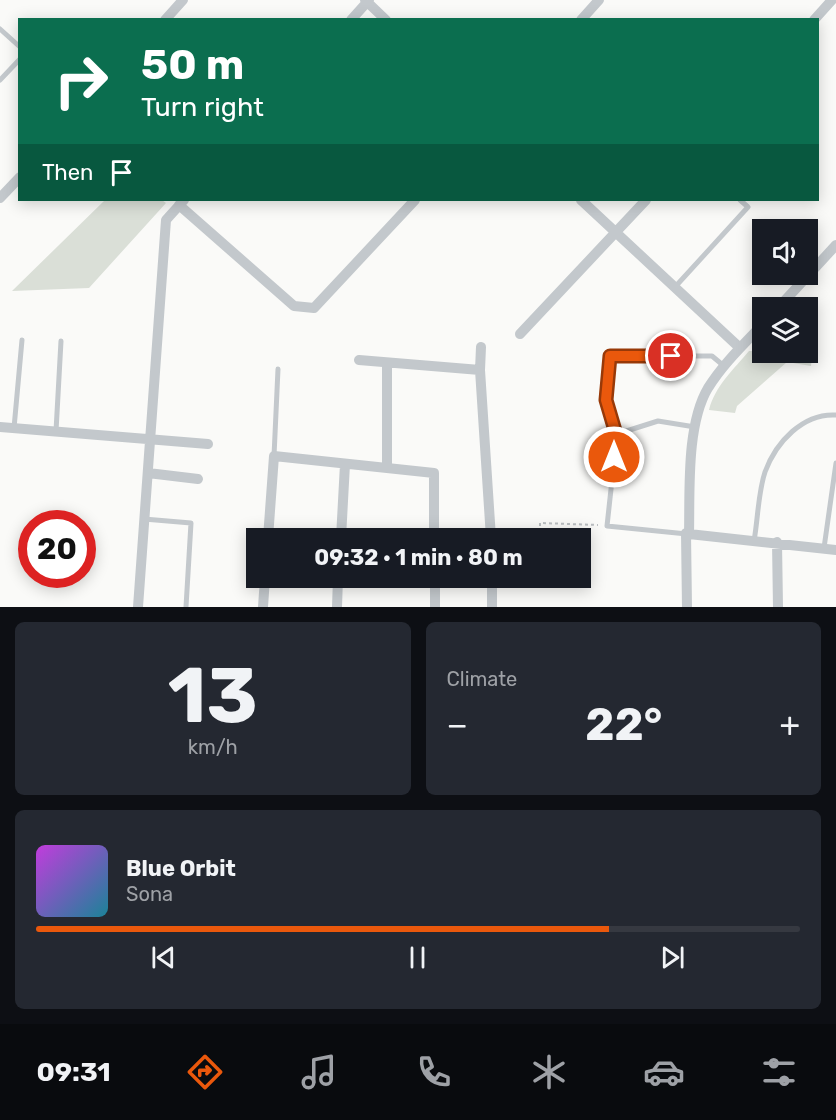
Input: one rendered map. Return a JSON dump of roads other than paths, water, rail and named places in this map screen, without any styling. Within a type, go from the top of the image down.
[{"type":"street","points":[[167,18],[183,0]]},
{"type":"street","points":[[583,18],[599,0]]},
{"type":"street","points":[[816,18],[832,0]]},
{"type":"street","points":[[353,18],[367,1],[384,18]]},
{"type":"street","points":[[0,198],[18,179]]},
{"type":"street","points":[[138,607],[166,220],[181,202],[294,306],[314,308],[414,201]]},
{"type":"street","points":[[581,201],[740,348]]},
{"type":"street","points":[[520,334],[645,201]]},
{"type":"street","points":[[788,297],[836,245]]},
{"type":"street","points":[[687,607],[688,534],[695,427],[707,390],[724,366],[752,335]]},
{"type":"street","points":[[482,346],[480,370],[490,528]]},
{"type":"street","points":[[359,360],[480,370]]},
{"type":"street","points":[[387,364],[387,467]]},
{"type":"street","points":[[0,427],[208,444]]},
{"type":"street","points":[[269,528],[274,456],[434,473],[434,528]]},
{"type":"street","points":[[342,528],[345,464]]},
{"type":"street","points":[[148,473],[198,479]]},
{"type":"street","points":[[688,534],[836,550]]},
{"type":"street","points":[[777,542],[778,607]]},
{"type":"street","points":[[263,607],[264,588]]},
{"type":"street","points":[[337,607],[338,588]]},
{"type":"street","points":[[435,588],[435,607]]},
{"type":"street","points":[[492,588],[492,607]]},
{"type":"lane","points":[[0,29],[18,45]]},
{"type":"lane","points":[[0,80],[18,61]]},
{"type":"lane","points":[[675,287],[748,207],[741,201]]},
{"type":"lane","points":[[14,428],[22,340]]},
{"type":"lane","points":[[56,431],[61,341]]},
{"type":"lane","points":[[688,534],[607,526],[616,434],[606,400],[610,356],[712,356],[724,366]]},
{"type":"lane","points":[[274,456],[278,369]]},
{"type":"lane","points":[[754,541],[765,472],[782,441],[811,417],[836,415]]},
{"type":"lane","points":[[616,434],[658,421],[695,427]]},
{"type":"lane","points":[[824,548],[836,463]]},
{"type":"lane","points":[[144,519],[191,523],[186,607]]}]
